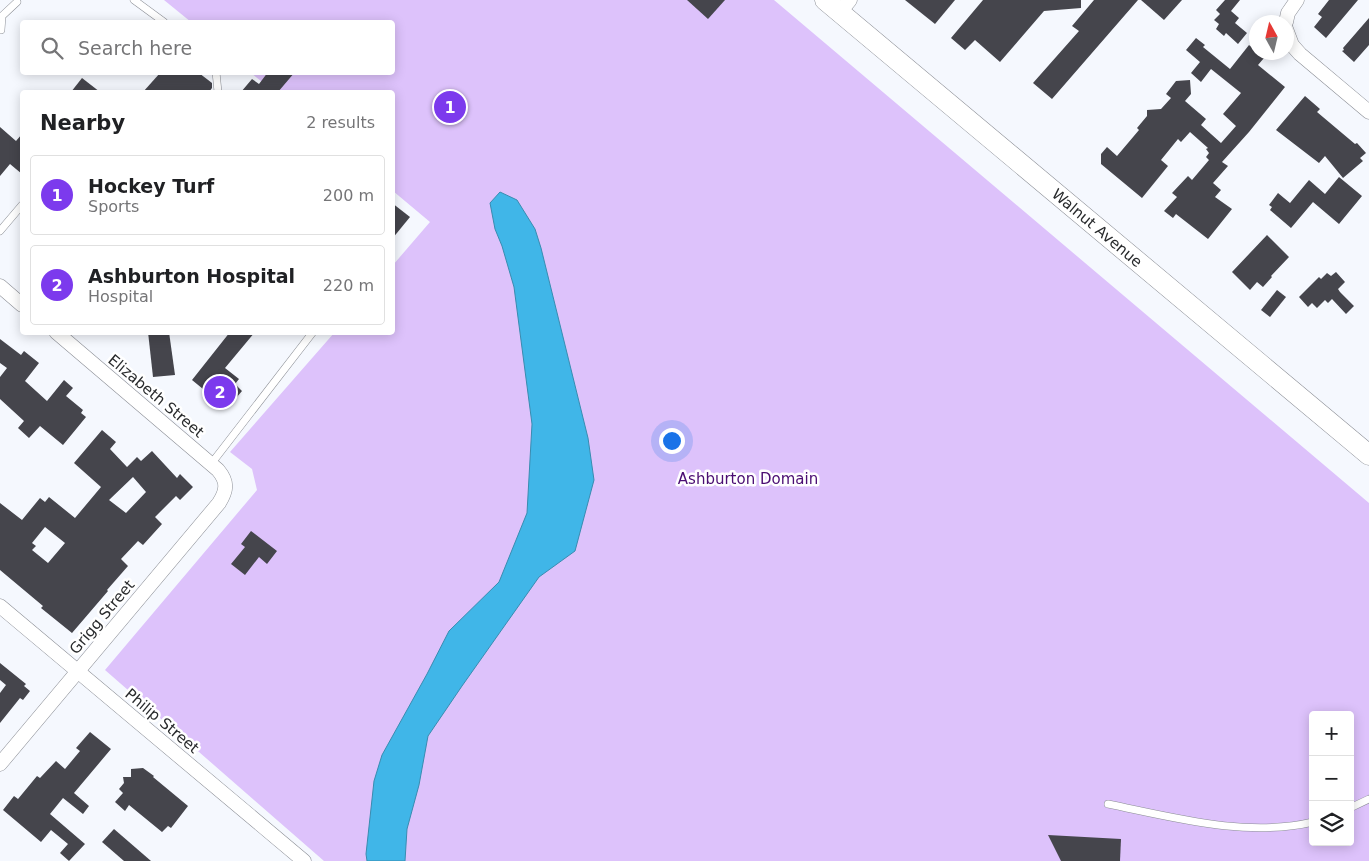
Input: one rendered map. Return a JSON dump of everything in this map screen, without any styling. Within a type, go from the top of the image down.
[{"type":"main road","name":"Walnut Avenue","points":[[839,4],[1369,455]]},
{"type":"street","points":[[1288,15],[1297,0]]},
{"type":"street","points":[[1294,47],[1369,112]]},
{"type":"street","points":[[0,286],[20,303]]},
{"type":"street","name":"Elizabeth Street","points":[[60,335],[211,464],[224,477],[226,489]]},
{"type":"street","name":"Grigg Street","points":[[0,764],[219,503],[226,489]]},
{"type":"street","name":"Philip Street","points":[[0,606],[304,861]]},
{"type":"lane","points":[[134,0],[161,20]]},
{"type":"lane","points":[[1,30],[2,16],[18,1]]},
{"type":"lane","points":[[216,75],[218,90]]},
{"type":"lane","points":[[0,230],[20,207]]},
{"type":"lane","points":[[211,464],[311,335]]},
{"type":"lane","points":[[1354,806],[1369,799]]},
{"type":"lane","points":[[1108,804],[1181,819],[1233,826],[1277,828],[1309,823]]},
{"type":"green space","name":"Ashburton Domain","points":[[164,0],[774,0],[1369,503],[1369,861],[324,861],[105,670],[257,490],[252,469],[230,452],[332,335],[395,335],[395,263],[430,222],[395,193],[395,90],[272,90],[254,75],[395,75],[395,20],[189,20]]},
{"type":"water","points":[[500,192],[517,200],[535,229],[588,438],[594,480],[575,551],[539,577],[428,736],[419,785],[407,829],[405,861],[367,861],[366,854],[374,781],[382,755],[449,631],[499,582],[527,513],[532,424],[514,287],[495,229],[490,203]]},
{"type":"building","points":[[687,0],[725,0],[708,19]]},
{"type":"building","points":[[905,0],[955,0],[935,24]]},
{"type":"building","points":[[983,0],[1081,0],[1081,8],[1044,11],[1000,62],[975,40],[965,50],[951,38]]},
{"type":"building","points":[[1094,0],[1138,0],[1052,99],[1033,83],[1079,31],[1072,26]]},
{"type":"building","points":[[1141,0],[1182,0],[1164,20]]},
{"type":"building","points":[[1225,0],[1240,0],[1231,11],[1239,18],[1235,23],[1247,33],[1238,44],[1226,33],[1224,36],[1216,29],[1219,24],[1214,20],[1220,14],[1216,10]]},
{"type":"building","points":[[1329,0],[1358,0],[1326,38],[1314,27],[1322,17],[1318,14]]},
{"type":"building","points":[[1369,18],[1369,45],[1354,62],[1342,51],[1344,50],[1343,48]]},
{"type":"building","points":[[1196,38],[1205,45],[1203,47],[1230,69],[1249,45],[1249,60],[1262,60],[1258,65],[1285,87],[1222,162],[1228,166],[1213,183],[1221,190],[1215,197],[1232,209],[1208,239],[1176,214],[1173,218],[1164,211],[1177,197],[1172,193],[1188,176],[1192,180],[1209,160],[1206,157],[1209,153],[1206,149],[1208,148],[1190,132],[1181,142],[1178,139],[1161,160],[1168,166],[1142,198],[1101,164],[1101,154],[1107,147],[1117,156],[1139,130],[1137,128],[1147,116],[1147,110],[1161,109],[1171,98],[1166,94],[1176,81],[1190,80],[1191,94],[1185,101],[1206,119],[1201,125],[1221,143],[1236,126],[1223,114],[1241,93],[1211,69],[1201,82],[1191,73],[1200,62],[1186,50]]},
{"type":"building","points":[[158,75],[202,75],[212,83],[210,90],[145,90]]},
{"type":"building","points":[[266,75],[292,75],[280,90],[243,90],[252,79],[259,84]]},
{"type":"building","points":[[82,78],[97,90],[73,90]]},
{"type":"building","points":[[1305,96],[1320,109],[1317,112],[1355,144],[1357,143],[1366,153],[1360,158],[1363,161],[1343,178],[1325,156],[1319,163],[1276,130]]},
{"type":"building","points":[[0,127],[16,141],[20,136],[20,172],[10,164],[0,176]]},
{"type":"building","points":[[1339,177],[1362,196],[1339,224],[1313,202],[1291,228],[1270,210],[1272,207],[1269,205],[1278,193],[1290,203],[1309,180],[1325,194]]},
{"type":"building","points":[[395,205],[410,217],[395,235]]},
{"type":"building","points":[[1267,235],[1289,257],[1263,287],[1257,282],[1250,290],[1232,272]]},
{"type":"building","points":[[1336,272],[1345,282],[1338,289],[1354,306],[1346,314],[1332,299],[1328,303],[1325,300],[1317,308],[1312,303],[1308,307],[1299,297],[1319,277],[1321,279],[1327,273],[1331,276]]},
{"type":"building","points":[[1277,290],[1286,297],[1270,317],[1261,310]]},
{"type":"building","points":[[148,335],[169,335],[175,375],[153,377]]},
{"type":"building","points":[[228,335],[252,335],[225,368],[239,379],[235,384],[242,391],[231,404],[207,384],[203,389],[192,380]]},
{"type":"building","points":[[0,339],[21,355],[24,351],[39,363],[25,381],[47,401],[64,380],[73,388],[66,396],[83,410],[81,413],[86,417],[63,445],[40,426],[29,438],[18,428],[24,421],[0,399],[0,377],[7,368],[0,363]]},
{"type":"building","points":[[102,430],[116,442],[110,449],[127,467],[137,457],[141,461],[152,451],[177,478],[180,474],[193,487],[180,500],[176,496],[155,517],[162,524],[143,545],[138,541],[121,559],[128,566],[72,633],[41,608],[43,606],[0,570],[0,503],[22,520],[40,498],[45,502],[49,497],[75,518],[101,487],[74,463]],"holes":[[[133,477],[146,492],[126,513],[109,500]],[[45,527],[65,543],[48,563],[32,550],[36,546],[32,543]]]},
{"type":"building","points":[[251,531],[277,551],[267,564],[259,557],[245,575],[231,564],[245,547],[241,544]]},
{"type":"building","points":[[0,663],[26,684],[24,686],[30,691],[23,700],[20,698],[0,723],[0,693],[6,685],[0,680]]},
{"type":"building","points":[[90,732],[111,749],[74,793],[89,806],[83,814],[63,798],[50,814],[85,844],[69,861],[60,853],[68,844],[51,830],[41,842],[3,810],[14,796],[18,799],[37,776],[40,778],[56,761],[65,769],[80,751],[76,748]]},
{"type":"building","points":[[143,768],[188,806],[171,828],[168,826],[162,832],[129,805],[125,811],[115,802],[123,793],[119,789],[124,783],[123,777],[131,777],[131,769]]},
{"type":"building","points":[[114,829],[151,861],[124,861],[102,842]]},
{"type":"building","points":[[1048,835],[1121,839],[1120,861],[1061,861]]},
{"type":"place","name":"Hockey Turf","points":[[450,107]]},
{"type":"place","name":"Ashburton Hospital","points":[[220,392]]}]
